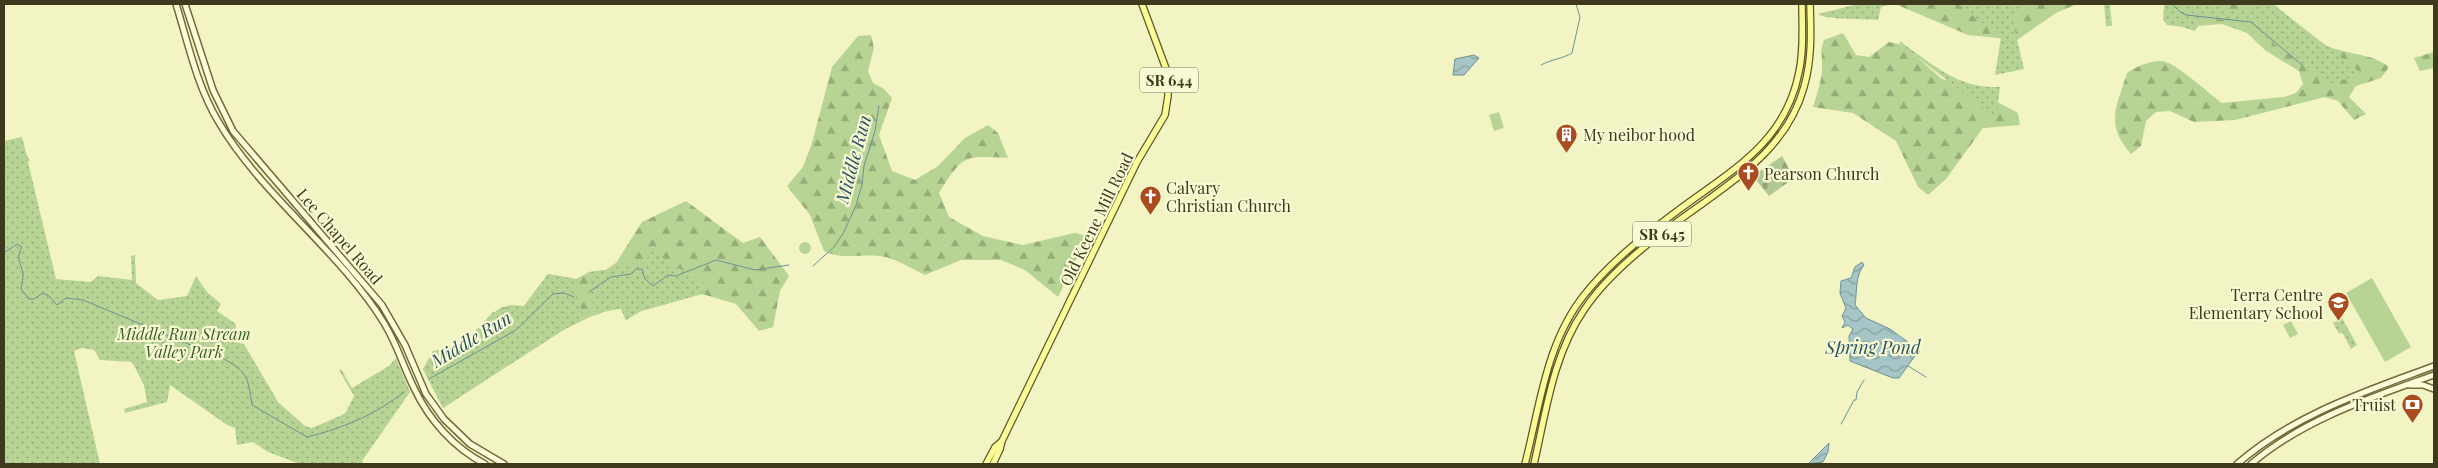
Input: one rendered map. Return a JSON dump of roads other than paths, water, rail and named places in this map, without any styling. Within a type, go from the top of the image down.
[{"type":"main road","name":"Lee Chapel Road","points":[[176,4],[204,92],[228,137],[371,304],[394,341],[418,397],[437,425],[457,444],[485,464]]},
{"type":"main road","name":"Lee Chapel Road","points":[[185,4],[212,90],[233,130],[382,305],[406,345],[426,394],[444,419],[479,451],[504,464]]},
{"type":"main road","name":"Old Keene Mill Road","points":[[993,464],[1002,441],[1137,162],[1165,115],[1168,96],[1168,74],[1142,4]]},
{"type":"main road","name":"SR 645","points":[[1525,464],[1550,362],[1561,332],[1584,295],[1608,270],[1664,222],[1752,156],[1778,125],[1792,96],[1799,72],[1802,4]]},
{"type":"main road","name":"SR 645","points":[[1534,464],[1558,363],[1569,334],[1588,304],[1609,280],[1636,256],[1764,156],[1791,119],[1800,99],[1807,72],[1810,44],[1810,4]]},
{"type":"main road","points":[[2237,464],[2280,432],[2324,408],[2434,366]]},
{"type":"main road","points":[[2251,464],[2287,438],[2315,422],[2434,375]]},
{"type":"main road","points":[[2407,385],[2434,389]]},
{"type":"main road","name":"Old Keene Mill Road","points":[[986,464],[995,447],[1002,441]]},
{"type":"water","points":[[1474,55],[1479,58],[1464,75],[1453,75],[1455,59]]},
{"type":"water","name":"Spring Pond","points":[[1862,262],[1864,265],[1859,274],[1855,305],[1866,318],[1890,329],[1912,345],[1917,353],[1899,378],[1893,378],[1850,361],[1849,336],[1853,329],[1848,325],[1842,328],[1845,322],[1842,316],[1846,308],[1840,293],[1841,281],[1851,278],[1855,267]]},
{"type":"water","points":[[1829,443],[1828,452],[1823,462],[1808,464]]},
{"type":"waterway","points":[[1541,65],[1572,53],[1580,17],[1576,4]]},
{"type":"waterway","points":[[2172,4],[2186,15],[2251,22],[2302,65]]},
{"type":"waterway","name":"Middle Run","points":[[813,266],[834,247],[844,232],[856,205],[862,185],[864,166],[875,131],[879,106]]},
{"type":"waterway","name":"Middle Run","points":[[4,253],[17,244],[22,247],[19,257],[23,275],[21,289],[29,299],[34,299],[43,293],[49,296],[57,305],[66,298],[83,300],[222,358],[237,367],[245,376],[252,405],[307,437],[333,430],[358,420],[404,392]]},
{"type":"waterway","name":"Middle Run","points":[[589,292],[611,277],[631,274],[636,269],[642,269],[645,279],[653,286],[668,275],[676,276],[716,260],[755,270],[789,265]]},
{"type":"waterway","name":"Middle Run","points":[[429,379],[516,330],[553,294],[564,293],[574,297]]},
{"type":"waterway","points":[[1908,366],[1926,377]]},
{"type":"waterway","points":[[1841,424],[1854,400],[1856,400],[1857,392],[1864,380]]},
{"type":"place","name":"My neibor hood","points":[[1567,153]]},
{"type":"place","name":"Pearson Church","points":[[1748,192]]},
{"type":"place","name":"Calvary Christian Church","points":[[1150,215]]},
{"type":"place","name":"Terra Centre Elementary School","points":[[2339,322]]},
{"type":"place","name":"Truist","points":[[2412,423]]},
{"type":"park label","name":"Middle Run Stream Valley Park","points":[[184,342]]}]
